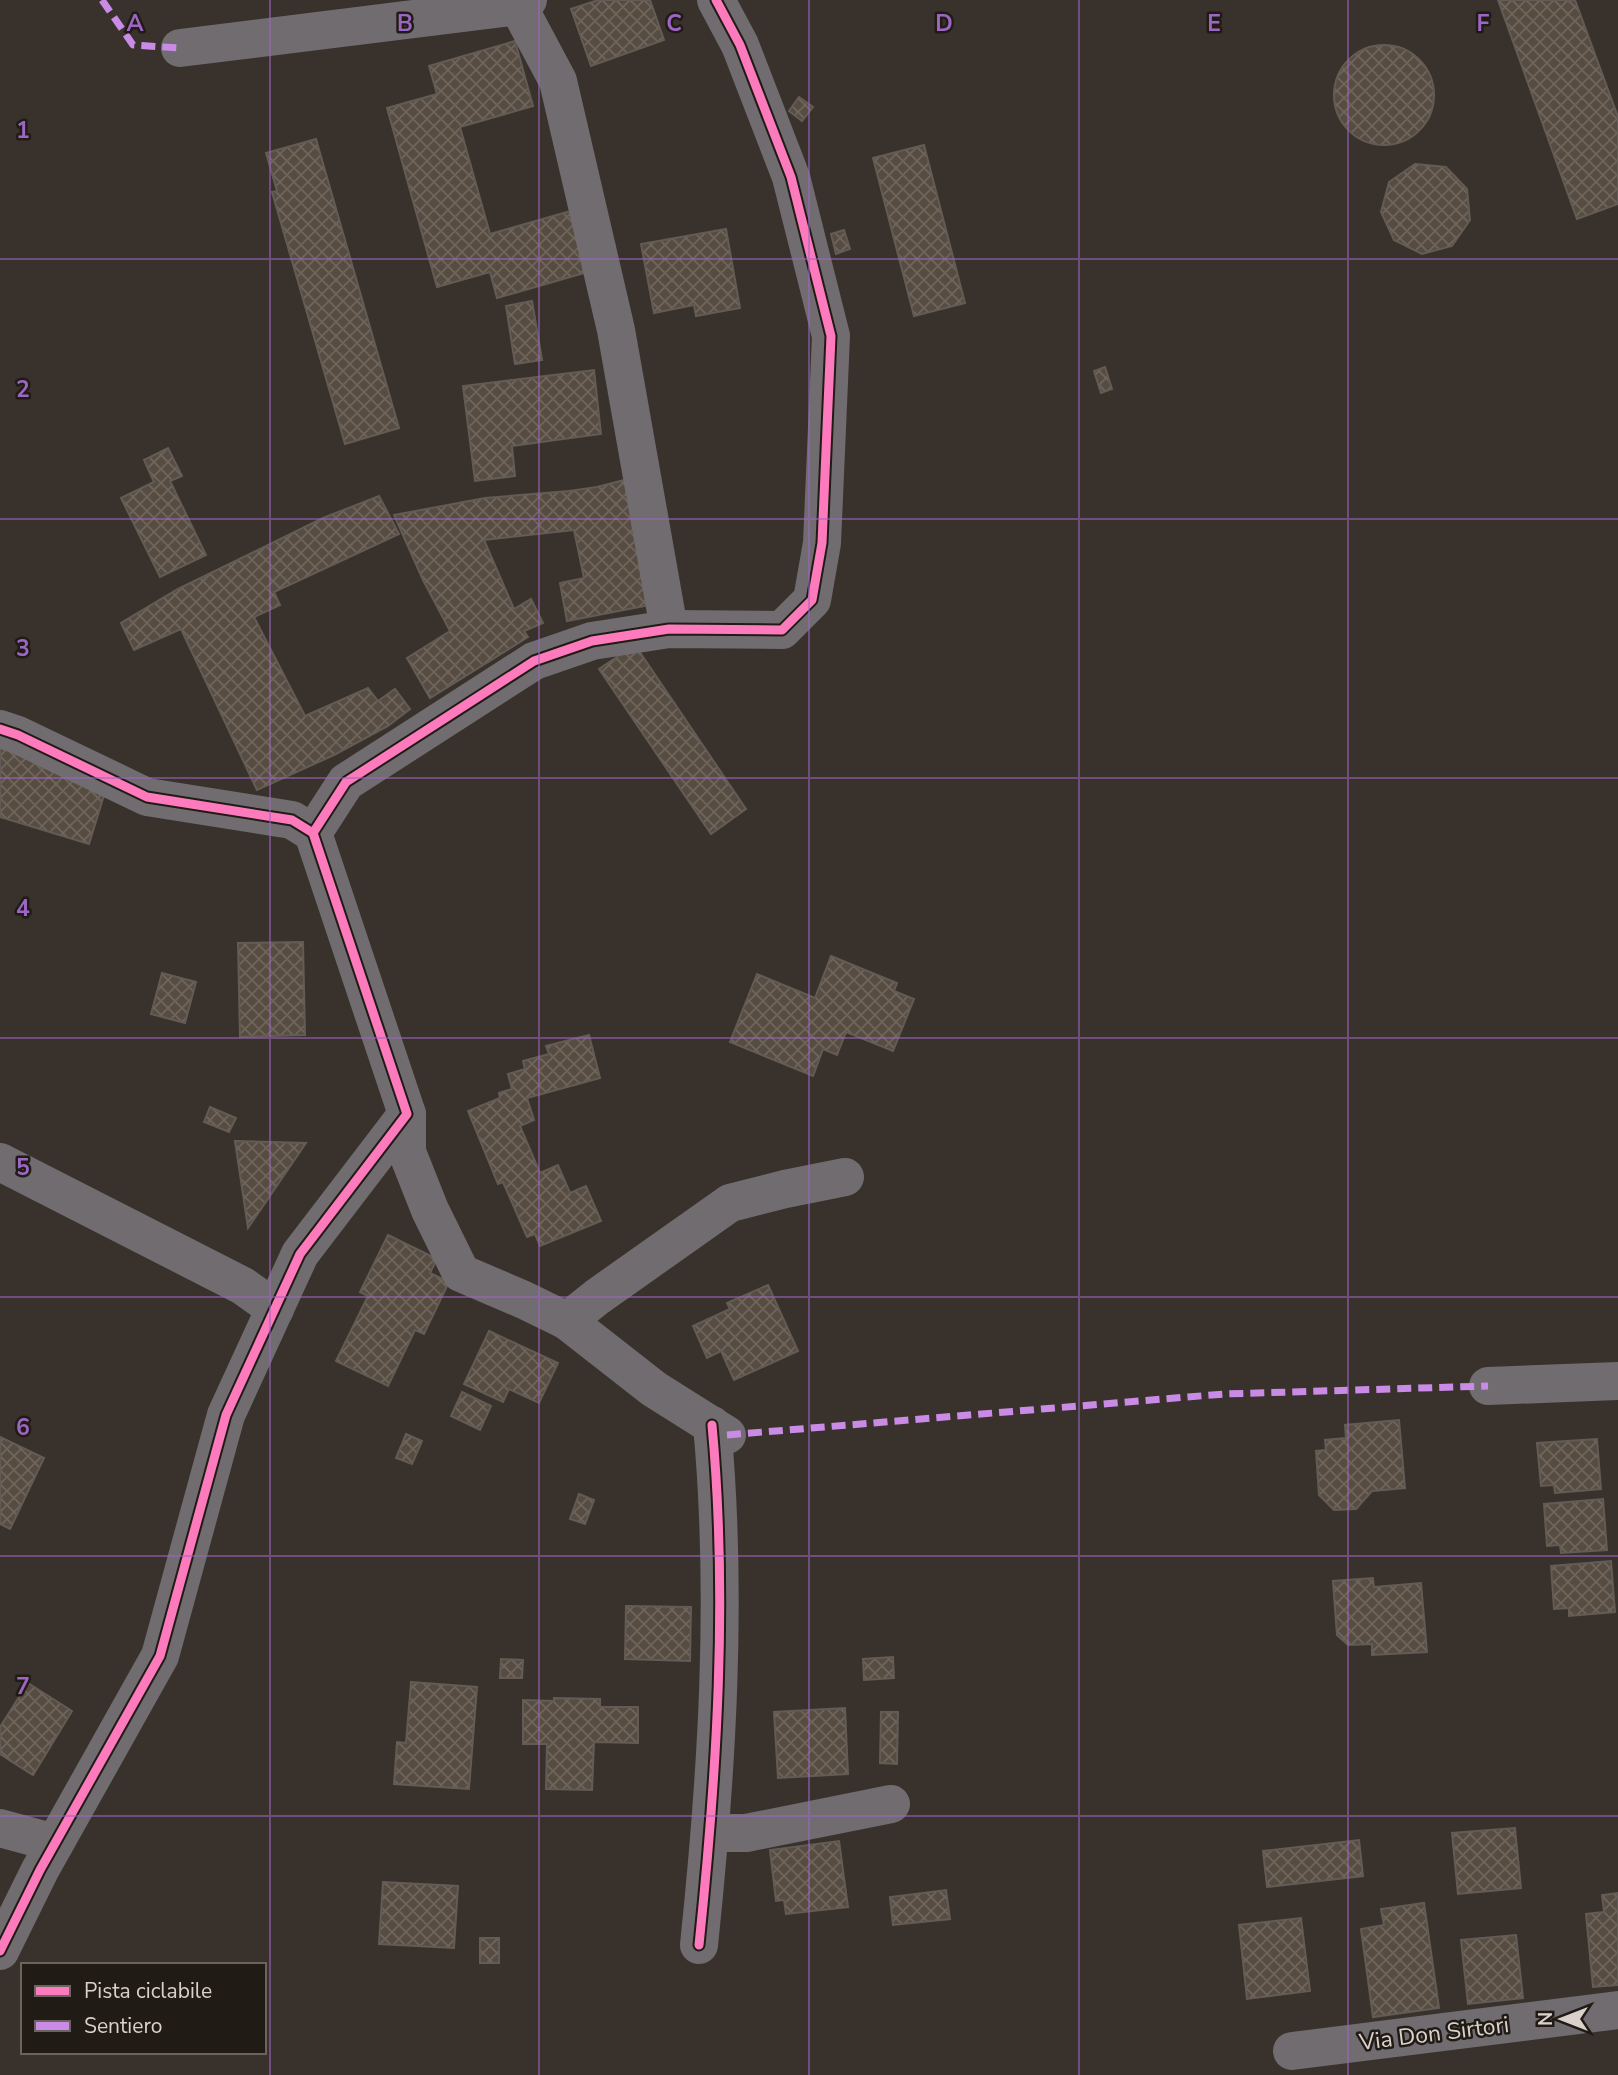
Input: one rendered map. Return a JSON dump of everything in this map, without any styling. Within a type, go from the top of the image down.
[{"type":"street","points":[[313,834],[346,782],[534,661],[592,641],[669,629],[782,630],[812,600],[822,543],[831,336],[791,177],[740,45],[716,0]]},
{"type":"street","points":[[180,48],[523,3],[558,81],[616,330],[669,629]]},
{"type":"street","points":[[0,729],[18,735],[147,797],[292,820],[313,834],[407,1114],[407,1152],[430,1210],[461,1273],[567,1321],[654,1390],[720,1430],[720,1610],[711,1833],[699,1945]]},
{"type":"street","points":[[0,1951],[55,1843],[160,1656],[226,1415],[300,1254],[407,1114]]},
{"type":"street","points":[[0,1161],[243,1286],[275,1309]]},
{"type":"street","points":[[567,1321],[730,1203],[845,1177]]},
{"type":"street","points":[[1488,1386],[1618,1381]]},
{"type":"street","points":[[711,1833],[746,1833],[891,1804]]},
{"type":"street","points":[[0,1828],[55,1843]]},
{"type":"street","name":"Via Don Sirtori","points":[[1292,2051],[1618,2010]]},
{"type":"building","points":[[598,0],[650,0],[664,40],[591,66],[571,9]]},
{"type":"building","points":[[1498,0],[1575,0],[1618,117],[1618,204],[1577,219]]},
{"type":"building","points":[[515,41],[533,106],[460,127],[490,234],[581,208],[598,269],[497,298],[490,272],[437,287],[387,108],[437,94],[429,66]]},
{"type":"building","points":[[1384,45],[1403,48],[1420,59],[1431,76],[1434,95],[1431,114],[1420,131],[1403,142],[1384,145],[1365,142],[1348,131],[1337,114],[1334,95],[1337,76],[1348,59],[1365,48]]},
{"type":"building","points":[[799,97],[813,107],[802,121],[789,111]]},
{"type":"building","points":[[316,139],[399,428],[345,444],[272,192],[277,191],[266,153]]},
{"type":"building","points":[[924,145],[965,303],[914,316],[873,158]]},
{"type":"building","points":[[1415,164],[1446,167],[1467,189],[1470,220],[1452,246],[1422,254],[1394,240],[1381,212],[1389,182]]},
{"type":"building","points":[[726,229],[740,308],[696,316],[694,305],[654,313],[641,244]]},
{"type":"building","points":[[844,230],[850,249],[836,254],[831,234]]},
{"type":"building","points":[[532,301],[542,360],[515,364],[506,306]]},
{"type":"building","points":[[1105,367],[1112,389],[1101,393],[1094,371]]},
{"type":"building","points":[[594,370],[601,434],[512,446],[515,476],[475,481],[463,386]]},
{"type":"building","points":[[168,448],[182,476],[170,481],[206,555],[160,577],[121,498],[154,482],[144,460]]},
{"type":"building","points":[[628,479],[660,603],[567,621],[560,583],[584,578],[574,530],[484,540],[514,609],[531,599],[543,623],[524,631],[528,637],[430,698],[407,658],[450,631],[423,580],[394,515],[485,498],[597,487]]},
{"type":"building","points":[[379,496],[399,534],[274,592],[280,605],[254,617],[305,716],[368,688],[378,701],[395,689],[410,709],[388,726],[334,755],[257,790],[181,629],[134,650],[121,623],[178,589],[323,518]]},
{"type":"building","points":[[635,645],[746,809],[711,834],[599,669]]},
{"type":"building","points":[[0,746],[109,779],[89,844],[0,817]]},
{"type":"building","points":[[303,942],[305,1035],[240,1037],[238,943]]},
{"type":"building","points":[[831,956],[897,983],[894,991],[914,999],[893,1051],[846,1032],[837,1055],[823,1049],[813,1076],[730,1042],[757,974],[815,998]]},
{"type":"building","points":[[162,973],[196,982],[185,1023],[151,1014]]},
{"type":"building","points":[[589,1035],[600,1078],[527,1098],[534,1120],[520,1126],[540,1173],[558,1165],[570,1193],[586,1186],[601,1221],[540,1246],[535,1234],[527,1237],[503,1182],[498,1184],[468,1111],[500,1098],[499,1093],[512,1089],[508,1074],[525,1069],[523,1061],[549,1054],[546,1046]]},
{"type":"building","points":[[210,1107],[236,1118],[229,1132],[204,1122]]},
{"type":"building","points":[[235,1141],[306,1143],[248,1228]]},
{"type":"building","points":[[388,1235],[437,1259],[430,1273],[449,1282],[424,1334],[415,1330],[388,1386],[336,1361],[368,1296],[360,1292]]},
{"type":"building","points":[[768,1285],[798,1351],[734,1380],[721,1351],[707,1358],[693,1326],[730,1309],[727,1303]]},
{"type":"building","points":[[489,1331],[558,1363],[539,1403],[509,1389],[503,1402],[464,1384]]},
{"type":"building","points":[[462,1392],[491,1406],[480,1430],[451,1416]]},
{"type":"building","points":[[1399,1420],[1405,1488],[1372,1491],[1356,1509],[1334,1510],[1319,1495],[1316,1451],[1326,1450],[1325,1440],[1346,1438],[1345,1425]]},
{"type":"building","points":[[406,1434],[422,1441],[412,1464],[396,1458]]},
{"type":"building","points":[[0,1437],[44,1458],[10,1529],[0,1524]]},
{"type":"building","points":[[1597,1439],[1601,1489],[1555,1493],[1554,1485],[1541,1486],[1537,1443]]},
{"type":"building","points":[[579,1494],[594,1500],[585,1524],[570,1519]]},
{"type":"building","points":[[1603,1499],[1607,1550],[1561,1553],[1560,1545],[1547,1546],[1544,1504]]},
{"type":"building","points":[[1611,1561],[1615,1612],[1569,1616],[1569,1608],[1554,1609],[1551,1566]]},
{"type":"building","points":[[1373,1578],[1374,1587],[1421,1583],[1427,1652],[1372,1655],[1372,1644],[1348,1645],[1337,1635],[1333,1581]]},
{"type":"building","points":[[626,1606],[691,1607],[690,1661],[625,1659]]},
{"type":"building","points":[[893,1657],[894,1678],[864,1680],[863,1659]]},
{"type":"building","points":[[501,1659],[523,1660],[522,1678],[500,1678]]},
{"type":"building","points":[[411,1682],[477,1687],[469,1789],[394,1784],[397,1742],[406,1743]]},
{"type":"building","points":[[28,1683],[72,1711],[33,1775],[0,1754],[0,1727]]},
{"type":"building","points":[[554,1698],[600,1699],[600,1707],[638,1707],[638,1743],[594,1742],[592,1790],[546,1789],[547,1744],[523,1744],[523,1700],[554,1701]]},
{"type":"building","points":[[845,1708],[848,1774],[778,1778],[774,1712]]},
{"type":"building","points":[[881,1712],[898,1712],[897,1764],[880,1763]]},
{"type":"building","points":[[1515,1828],[1521,1888],[1458,1894],[1452,1833]]},
{"type":"building","points":[[1359,1840],[1363,1876],[1267,1887],[1263,1851]]},
{"type":"building","points":[[839,1841],[848,1907],[786,1914],[784,1900],[776,1901],[770,1850]]},
{"type":"building","points":[[383,1882],[458,1886],[454,1948],[379,1944]]},
{"type":"building","points":[[946,1890],[950,1919],[893,1925],[890,1897]]},
{"type":"building","points":[[1618,1893],[1618,1985],[1593,1987],[1586,1914],[1604,1912],[1602,1895]]},
{"type":"building","points":[[1424,1903],[1439,2008],[1373,2017],[1361,1929],[1384,1925],[1381,1909]]},
{"type":"building","points":[[1301,1918],[1310,1991],[1247,1999],[1239,1925]]},
{"type":"building","points":[[1516,1935],[1523,1998],[1468,2004],[1461,1940]]},
{"type":"building","points":[[480,1938],[499,1938],[499,1963],[480,1963]]},
{"type":"marked path","points":[[102,0],[133,45],[180,48]]},
{"type":"marked path","points":[[727,1435],[1224,1394],[1488,1386]]},
{"type":"cycle path","points":[[313,833],[346,782],[534,661],[592,641],[669,629],[782,630],[812,600],[822,543],[831,336],[791,177],[740,45],[716,0]]},
{"type":"cycle path","points":[[0,729],[18,735],[147,797],[292,820],[313,833],[407,1114],[300,1254],[226,1415],[160,1656],[40,1870],[0,1951]]},
{"type":"cycle path","points":[[699,1945],[711,1816],[720,1620],[717,1490],[712,1425]]}]
